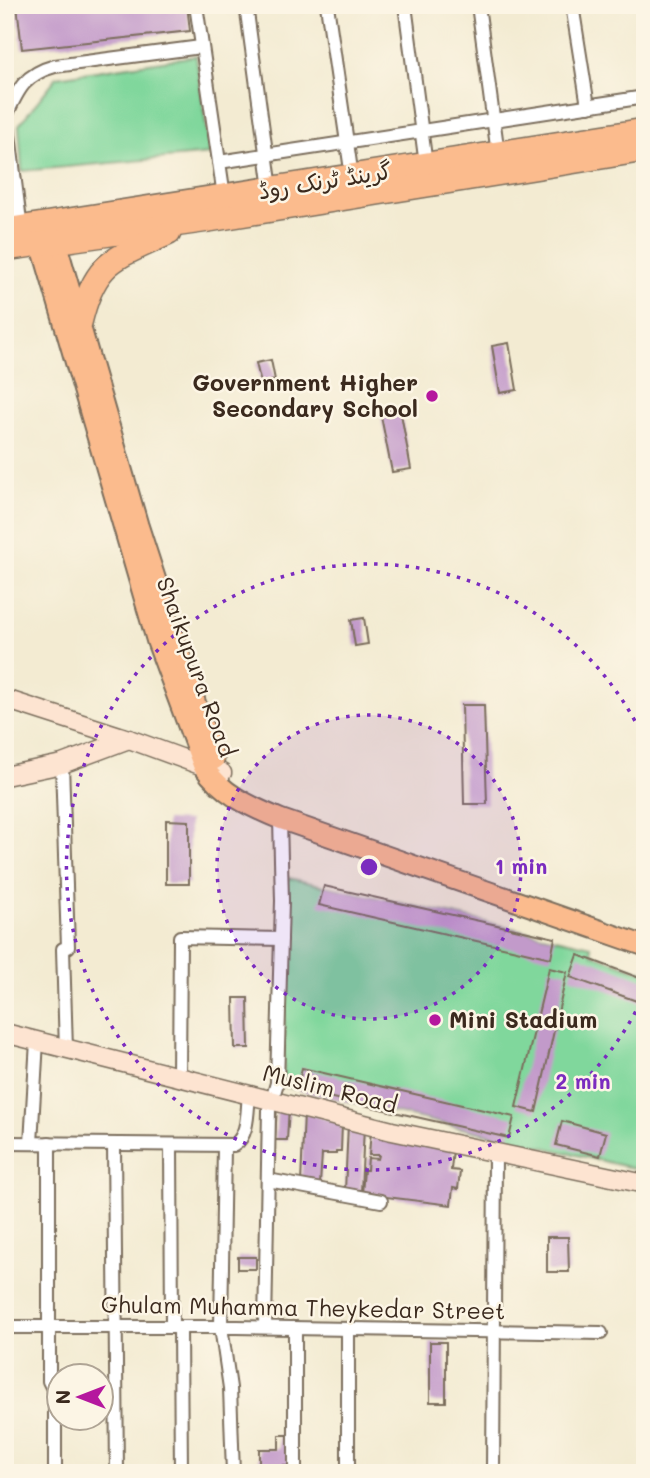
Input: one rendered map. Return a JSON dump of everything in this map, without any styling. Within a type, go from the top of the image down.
[{"type":"highway","name":"گرینڈ ٹرنک روڈ","points":[[5,249],[48,243],[207,210],[271,189],[645,130]]},
{"type":"highway","name":"گرینڈ ٹرنک روڈ","points":[[13,230],[207,210],[645,150]]},
{"type":"highway","points":[[80,323],[86,296],[99,272],[117,258],[207,210]]},
{"type":"main road","name":"Shaikupura Road","points":[[48,243],[80,323],[138,525],[214,759],[222,773],[234,785],[283,810],[645,935]]},
{"type":"main road","name":"Shaikupura Road","points":[[48,243],[157,642],[203,766],[212,779],[228,793],[280,819],[645,946]]},
{"type":"street","points":[[196,5],[219,162],[207,210]]},
{"type":"street","points":[[246,5],[271,189]]},
{"type":"street","points":[[327,5],[352,177]]},
{"type":"street","points":[[405,5],[426,165]]},
{"type":"street","points":[[478,5],[498,154]]},
{"type":"street","points":[[572,5],[588,106]]},
{"type":"street","points":[[13,230],[6,112],[19,90],[38,70],[201,47]]},
{"type":"street","points":[[219,162],[347,145],[645,97]]},
{"type":"street","points":[[5,699],[129,739],[222,773]]},
{"type":"street","points":[[5,776],[62,764],[129,739]]},
{"type":"street","points":[[62,764],[68,947],[64,949],[66,1050]]},
{"type":"street","points":[[265,1327],[271,1101],[277,1083],[281,939],[280,819]]},
{"type":"street","points":[[179,1077],[180,937],[281,939]]},
{"type":"street","name":"Muslim Road","points":[[5,1033],[392,1131],[645,1184]]},
{"type":"street","points":[[31,1143],[37,1041]]},
{"type":"street","points":[[5,1143],[234,1145],[242,1138],[249,1094]]},
{"type":"street","points":[[49,1143],[49,1381],[55,1394],[55,1473]]},
{"type":"street","points":[[114,1144],[117,1473]]},
{"type":"street","points":[[171,1146],[181,1473]]},
{"type":"street","points":[[224,1147],[221,1327],[230,1388],[233,1473]]},
{"type":"street","points":[[493,1473],[495,1153]]},
{"type":"street","points":[[268,1180],[381,1201]]},
{"type":"street","name":"Ghulam Muhamma Theykedar Street","points":[[5,1326],[601,1333]]},
{"type":"street","points":[[295,1328],[295,1473]]},
{"type":"street","points":[[348,1329],[348,1473]]},
{"type":"green space","points":[[196,56],[210,154],[22,171],[19,125],[57,77]]},
{"type":"green space","name":"Mini Stadium","points":[[288,878],[591,946],[592,954],[645,973],[645,1171],[283,1086]]},
{"type":"building","points":[[17,5],[187,5],[190,31],[22,49]]},
{"type":"building","points":[[509,343],[517,390],[500,393],[492,346]]},
{"type":"building","points":[[271,360],[275,380],[261,384],[256,363]]},
{"type":"building","points":[[400,408],[411,469],[392,472],[380,411]]},
{"type":"building","points":[[364,618],[368,644],[355,646],[351,620]]},
{"type":"building","points":[[462,705],[484,705],[487,804],[464,804]]},
{"type":"building","points":[[166,820],[189,821],[189,884],[166,884]]},
{"type":"building","points":[[324,886],[555,938],[551,958],[319,905]]},
{"type":"building","points":[[578,955],[645,980],[645,1004],[570,977]]},
{"type":"building","points":[[549,968],[567,972],[536,1112],[516,1107]]},
{"type":"building","points":[[234,998],[248,998],[249,1048],[235,1048]]},
{"type":"building","points":[[302,1068],[514,1117],[509,1138],[297,1090]]},
{"type":"building","points":[[277,1106],[289,1107],[287,1140],[275,1140]]},
{"type":"building","points":[[304,1113],[342,1123],[341,1151],[336,1151],[336,1154],[322,1154],[320,1184],[301,1183]]},
{"type":"building","points":[[562,1121],[606,1133],[600,1156],[556,1145]]},
{"type":"building","points":[[348,1124],[364,1126],[361,1192],[345,1191]]},
{"type":"building","points":[[371,1130],[453,1149],[451,1170],[460,1171],[458,1189],[453,1188],[451,1205],[362,1194],[368,1158],[378,1159],[379,1155],[369,1155]]},
{"type":"building","points":[[547,1237],[568,1237],[569,1272],[547,1272]]},
{"type":"building","points":[[238,1257],[256,1257],[256,1269],[238,1269]]},
{"type":"building","points":[[430,1342],[446,1342],[446,1402],[430,1402]]},
{"type":"building","points":[[279,1435],[289,1435],[289,1466],[259,1466],[259,1449],[279,1449]]},
{"type":"place","name":"Government Higher Secondary School","points":[[432,396]]},
{"type":"place","name":"Mini Stadium","points":[[435,1020]]}]
